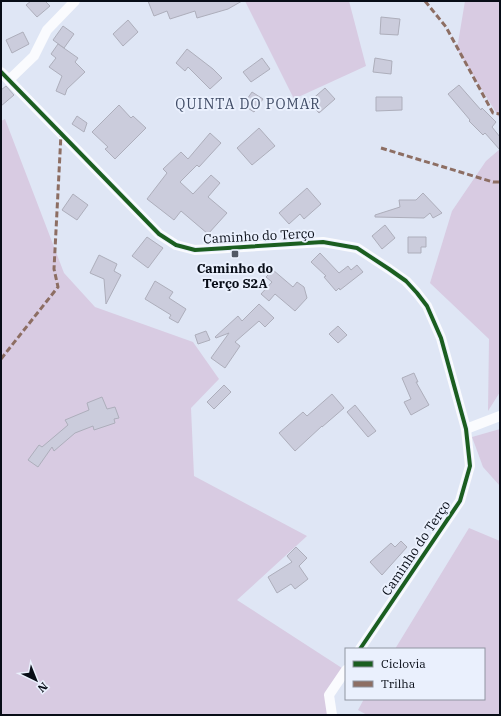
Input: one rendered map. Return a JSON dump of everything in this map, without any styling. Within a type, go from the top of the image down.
[{"type":"street","points":[[9,80],[34,56],[46,30],[75,1]]},
{"type":"street","name":"Caminho do Terço","points":[[1,72],[159,234],[176,245],[196,250],[323,242],[357,248],[406,281],[417,292],[427,306],[441,338],[466,429],[470,466],[460,501],[361,648]]},
{"type":"street","points":[[466,429],[500,416]]},
{"type":"street","points":[[332,715],[329,695],[345,671]]},
{"type":"shaded area","points":[[245,1],[349,1],[366,66],[294,99]]},
{"type":"shaded area","points":[[465,1],[500,1],[500,119],[457,49]]},
{"type":"shaded area","points":[[5,119],[64,273],[95,307],[193,342],[219,379],[191,408],[194,476],[307,536],[237,600],[345,670],[329,695],[332,715],[1,715],[1,121]]},
{"type":"shaded area","points":[[500,149],[500,392],[488,411],[489,339],[430,283],[452,211],[486,161]]},
{"type":"shaded area","points":[[500,429],[500,486],[483,467],[472,437]]},
{"type":"shaded area","points":[[469,528],[500,541],[500,715],[367,715],[358,710],[363,700],[485,700],[485,648],[396,648]]},
{"type":"building","points":[[31,1],[45,1],[50,6],[37,17],[26,5]]},
{"type":"building","points":[[148,1],[242,1],[228,9],[197,18],[195,11],[170,19],[167,11],[154,16]]},
{"type":"building","points":[[381,17],[400,19],[398,35],[380,34]]},
{"type":"building","points":[[128,20],[138,32],[123,46],[113,34]]},
{"type":"building","points":[[63,26],[74,34],[64,48],[53,40]]},
{"type":"building","points":[[23,32],[29,44],[12,53],[6,40]]},
{"type":"building","points":[[58,44],[78,58],[75,62],[85,72],[67,89],[65,95],[56,91],[62,76],[49,67],[56,58],[51,54]]},
{"type":"building","points":[[187,49],[222,78],[210,89],[188,67],[185,71],[176,63]]},
{"type":"building","points":[[262,58],[270,69],[251,82],[243,72]]},
{"type":"building","points":[[375,58],[392,61],[391,74],[373,72]]},
{"type":"building","points":[[459,85],[481,110],[482,108],[496,122],[492,127],[500,137],[500,150],[485,133],[483,135],[469,121],[470,120],[448,94]]},
{"type":"building","points":[[6,86],[14,95],[1,106],[1,90]]},
{"type":"building","points":[[325,88],[335,99],[319,113],[309,102]]},
{"type":"building","points":[[252,92],[263,99],[254,112],[243,105]]},
{"type":"building","points":[[376,97],[402,97],[402,110],[376,111]]},
{"type":"building","points":[[119,105],[131,118],[133,116],[146,128],[115,159],[105,149],[108,147],[92,132]]},
{"type":"building","points":[[77,116],[87,123],[84,132],[72,124]]},
{"type":"building","points":[[259,128],[275,146],[252,165],[237,148]]},
{"type":"building","points":[[210,133],[221,143],[199,167],[197,165],[180,182],[193,194],[211,175],[220,183],[208,197],[227,213],[208,234],[181,211],[174,220],[147,199],[167,173],[163,169],[181,152],[188,159]]},
{"type":"building","points":[[307,188],[321,204],[304,219],[300,214],[289,224],[279,213]]},
{"type":"building","points":[[423,193],[442,213],[433,218],[430,213],[424,218],[375,217],[375,215],[400,207],[399,200],[416,200]]},
{"type":"building","points":[[73,194],[88,205],[77,220],[62,210]]},
{"type":"building","points":[[385,225],[395,238],[382,249],[372,236]]},
{"type":"building","points":[[147,237],[163,248],[148,268],[132,256]]},
{"type":"building","points":[[408,237],[426,237],[426,247],[421,247],[421,253],[408,253]]},
{"type":"building","points":[[320,253],[339,273],[348,266],[351,270],[357,265],[363,272],[340,290],[339,288],[336,291],[324,277],[326,276],[311,262]]},
{"type":"building","points":[[99,255],[117,264],[114,271],[121,275],[106,304],[104,279],[90,273]]},
{"type":"building","points":[[273,270],[293,287],[297,282],[304,287],[307,298],[295,311],[275,294],[269,301],[261,294],[272,282],[266,277]]},
{"type":"building","points":[[155,281],[173,292],[169,298],[186,309],[178,323],[169,318],[171,315],[145,299]]},
{"type":"building","points":[[259,304],[274,318],[265,327],[259,321],[235,342],[240,346],[225,368],[211,358],[229,333],[216,338],[215,337],[238,316],[242,321]]},
{"type":"building","points":[[338,326],[347,335],[338,343],[329,334]]},
{"type":"building","points":[[206,331],[210,340],[198,344],[195,335]]},
{"type":"building","points":[[414,373],[418,382],[416,382],[429,405],[411,415],[404,402],[411,399],[402,378]]},
{"type":"building","points":[[224,385],[231,392],[214,409],[207,402]]},
{"type":"building","points":[[332,394],[344,408],[295,451],[279,433],[303,412],[307,416]]},
{"type":"building","points":[[102,397],[107,409],[115,407],[119,418],[114,419],[115,423],[94,430],[93,426],[75,433],[54,451],[52,447],[38,467],[28,460],[39,445],[42,447],[68,425],[65,420],[89,410],[87,403]]},
{"type":"building","points":[[355,405],[376,431],[368,437],[347,412]]},
{"type":"building","points":[[401,541],[407,547],[382,575],[370,562],[391,543],[395,547]]},
{"type":"building","points":[[296,547],[307,558],[299,566],[308,579],[295,589],[291,584],[277,593],[268,577],[292,562],[287,556]]},
{"type":"marked path","points":[[425,1],[446,27],[493,113],[500,114]]},
{"type":"marked path","points":[[1,359],[58,287],[54,269],[61,134]]},
{"type":"marked path","points":[[381,148],[493,182],[500,182]]},
{"type":"cycle path","points":[[1,72],[159,234],[176,245],[195,250],[323,242],[357,248],[406,281],[427,306],[441,338],[466,429],[470,466],[460,501],[361,648]]},
{"type":"place","name":"Caminho do Terço S2A","points":[[235,254]]},
{"type":"district","name":"QUINTA DO POMAR","points":[[248,104]]}]
